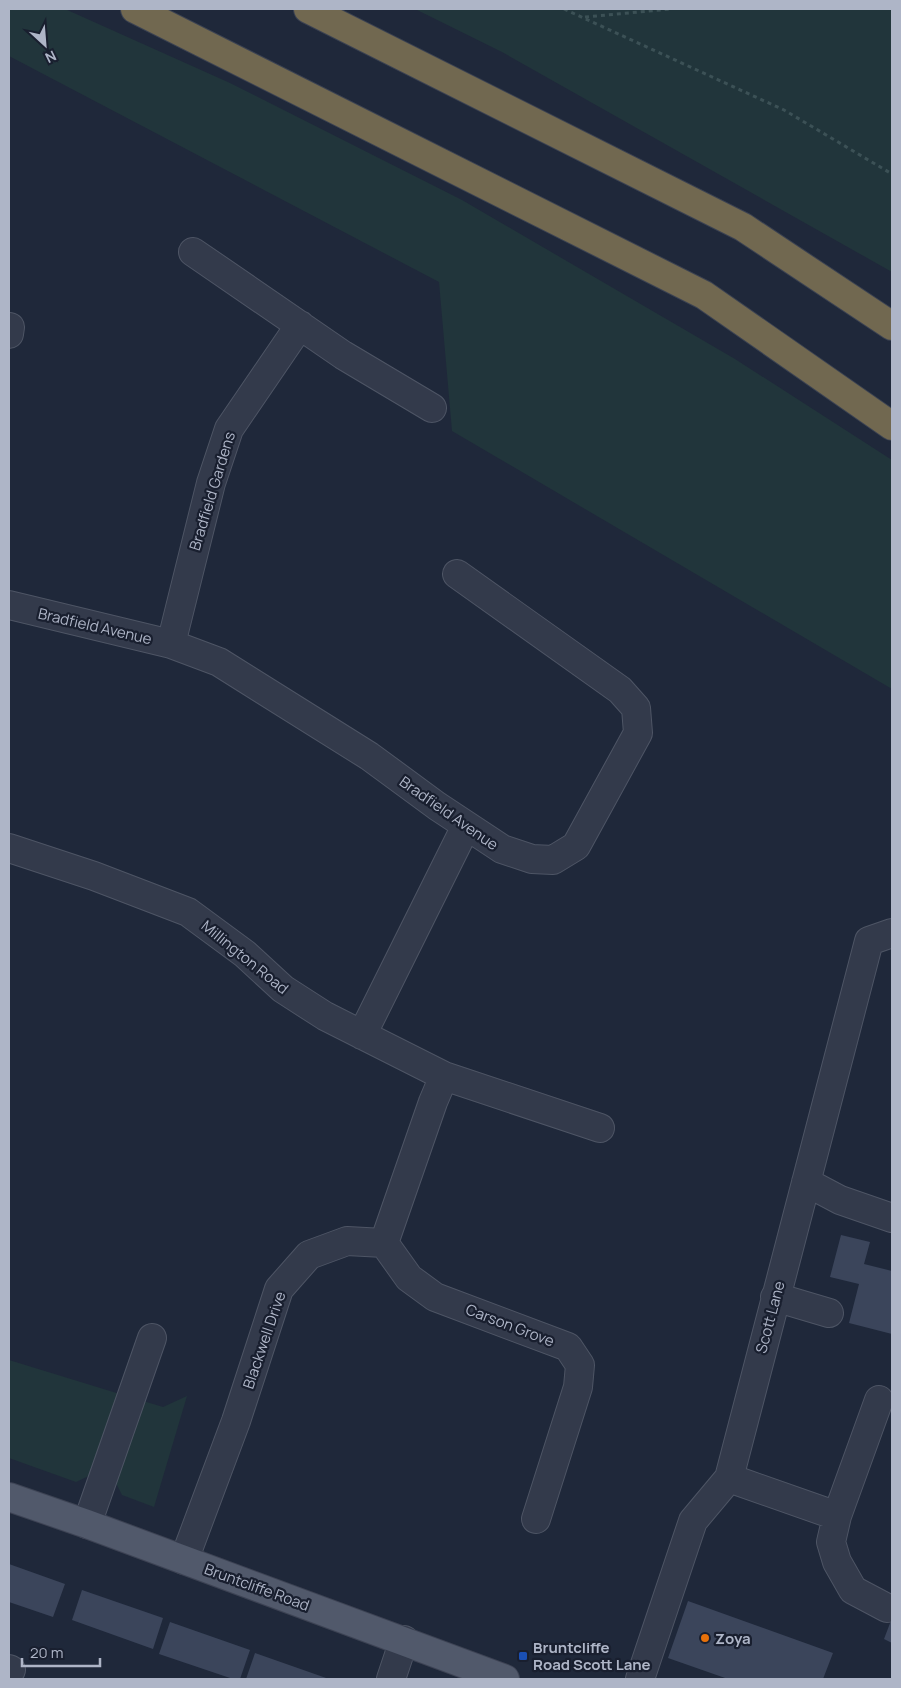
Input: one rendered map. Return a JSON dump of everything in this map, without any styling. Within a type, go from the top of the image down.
[{"type":"highway","points":[[135,9],[704,295],[892,426]]},
{"type":"highway","points":[[308,9],[743,227],[892,326]]},
{"type":"main road","name":"Bruntcliffe Road","points":[[9,1497],[404,1640],[505,1679]]},
{"type":"street","points":[[193,252],[344,356],[432,408]]},
{"type":"street","name":"Bradfield Gardens","points":[[171,644],[211,483],[229,429],[300,325]]},
{"type":"street","name":"Bradfield Avenue","points":[[9,605],[171,644],[219,662],[369,756],[502,850],[532,859],[553,860],[576,846],[638,733],[636,708],[620,690],[457,574]]},
{"type":"street","points":[[362,1035],[466,826]]},
{"type":"street","name":"Millington Road","points":[[9,848],[94,876],[188,912],[245,954],[283,990],[325,1016],[444,1076],[600,1128]]},
{"type":"street","name":"Scott Lane","points":[[640,1679],[693,1521],[729,1478],[806,1182],[880,937]]},
{"type":"street","points":[[384,1243],[433,1102],[444,1076]]},
{"type":"street","points":[[806,1182],[840,1200],[892,1218]]},
{"type":"street","name":"Blackwell Drive","points":[[184,1560],[236,1421],[279,1289],[309,1255],[347,1241],[384,1243]]},
{"type":"street","name":"Carson Grove","points":[[384,1243],[408,1278],[435,1297],[568,1347],[580,1365],[578,1388],[536,1519]]},
{"type":"street","points":[[775,1297],[829,1313]]},
{"type":"street","points":[[87,1524],[152,1338]]},
{"type":"street","points":[[879,1400],[838,1516],[831,1542],[837,1562],[852,1590],[887,1608]]},
{"type":"street","points":[[729,1478],[838,1516]]},
{"type":"street","points":[[391,1679],[404,1640]]},
{"type":"path","points":[[564,9],[784,110],[892,174]]},
{"type":"path","points":[[583,17],[671,9]]},
{"type":"shaded area","points":[[9,9],[65,9],[230,83],[462,200],[735,359],[892,460],[892,689],[452,431],[439,282],[9,56]]},
{"type":"shaded area","points":[[415,9],[892,9],[892,272],[502,52]]},
{"type":"shaded area","points":[[9,1360],[123,1395],[95,1473],[76,1482],[9,1458]]},
{"type":"shaded area","points":[[187,1396],[154,1507],[122,1495],[115,1481],[143,1401],[163,1407]]},
{"type":"building","points":[[841,1235],[870,1242],[864,1264],[892,1271],[892,1334],[849,1323],[859,1284],[830,1277]]},
{"type":"building","points":[[9,1564],[65,1584],[53,1617],[9,1602]]},
{"type":"building","points":[[82,1590],[163,1618],[153,1649],[72,1620]]},
{"type":"building","points":[[688,1601],[833,1653],[823,1679],[728,1679],[668,1658]]},
{"type":"building","points":[[892,1618],[892,1643],[884,1639]]},
{"type":"building","points":[[170,1622],[250,1650],[240,1679],[233,1679],[159,1654]]},
{"type":"building","points":[[255,1653],[329,1679],[246,1679]]},
{"type":"place","name":"Zoya","points":[[705,1638]]},
{"type":"place","name":"Bruntcliffe Road Scott Lane","points":[[523,1656]]}]
